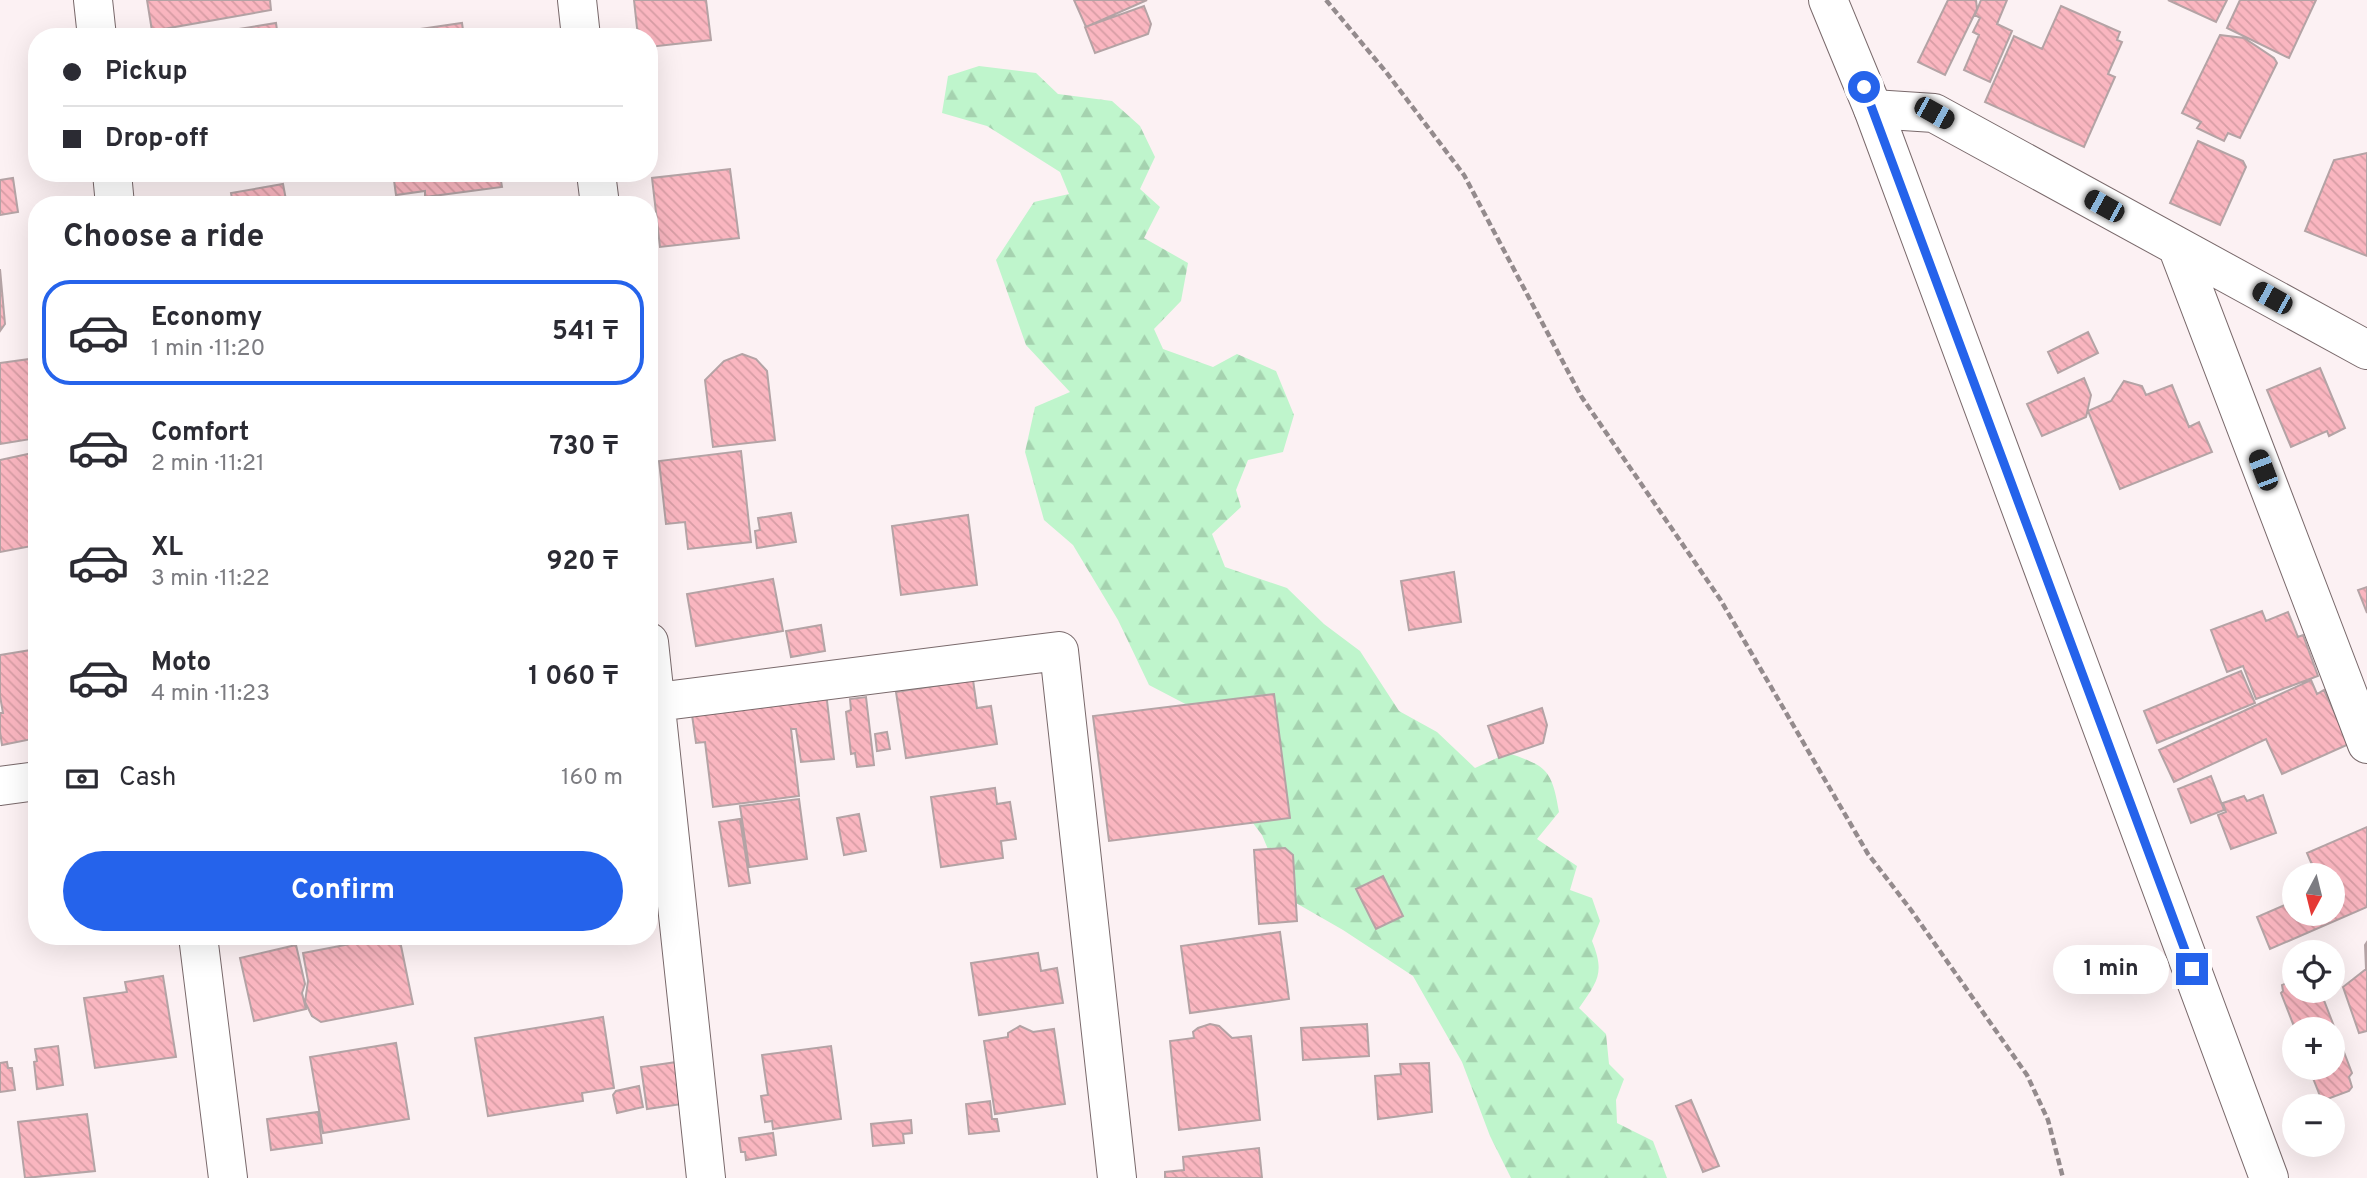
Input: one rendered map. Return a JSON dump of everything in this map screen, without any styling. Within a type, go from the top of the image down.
[{"type":"street","points":[[93,0],[96,28]]},
{"type":"street","points":[[577,0],[580,28]]},
{"type":"street","points":[[1828,0],[1873,109],[2269,1178]]},
{"type":"street","points":[[1873,109],[1934,113],[2367,350]]},
{"type":"street","points":[[2177,246],[2367,744]]},
{"type":"street","points":[[658,702],[1059,651],[1117,1178]]},
{"type":"street","points":[[658,748],[706,1178]]},
{"type":"street","points":[[0,786],[28,782]]},
{"type":"street","points":[[199,945],[228,1178]]},
{"type":"path","points":[[1326,0],[1386,72],[1464,175],[1581,396],[1720,598],[1868,854],[2027,1074],[2048,1120],[2063,1178]]},
{"type":"green space","points":[[979,66],[1036,73],[1058,94],[1112,101],[1140,126],[1155,157],[1140,189],[1160,207],[1144,238],[1188,263],[1181,301],[1154,329],[1163,349],[1213,367],[1237,354],[1276,371],[1294,415],[1283,452],[1248,460],[1236,490],[1241,507],[1212,534],[1225,567],[1287,588],[1324,624],[1360,651],[1399,711],[1437,732],[1475,768],[1508,753],[1539,766],[1550,778],[1559,812],[1537,839],[1577,866],[1570,890],[1592,898],[1600,921],[1592,941],[1598,961],[1598,976],[1579,1008],[1606,1034],[1609,1064],[1624,1079],[1616,1100],[1617,1123],[1653,1141],[1667,1178],[1511,1178],[1490,1136],[1462,1062],[1413,976],[1343,930],[1289,899],[1262,835],[1221,781],[1218,721],[1149,685],[1118,620],[1073,545],[1044,520],[1025,452],[1035,407],[1070,392],[1026,345],[996,260],[1034,202],[1069,194],[1060,172],[987,126],[942,113],[948,76]]},
{"type":"building","points":[[147,0],[270,0],[271,10],[169,28],[152,28]]},
{"type":"building","points":[[634,0],[706,0],[711,40],[658,46],[658,28],[637,28]]},
{"type":"building","points":[[1074,0],[1147,0],[1086,27]]},
{"type":"building","points":[[1948,0],[1976,0],[1977,9],[1945,75],[1918,62]]},
{"type":"building","points":[[1981,0],[2007,0],[1997,24],[2012,31],[1990,82],[1964,70],[1979,35],[1973,32],[1980,18],[1975,15]]},
{"type":"building","points":[[2168,0],[2227,0],[2216,22]]},
{"type":"building","points":[[2240,0],[2316,0],[2289,58],[2227,28]]},
{"type":"building","points":[[1144,6],[1151,24],[1148,34],[1095,53],[1085,27]]},
{"type":"building","points":[[2061,6],[2120,32],[2117,40],[2122,42],[2108,74],[2115,77],[2084,147],[1985,102],[2014,36],[2042,49]]},
{"type":"building","points":[[276,23],[277,28],[245,28]]},
{"type":"building","points":[[462,23],[463,28],[427,28]]},
{"type":"building","points":[[2220,35],[2244,38],[2274,58],[2277,63],[2240,138],[2228,133],[2224,141],[2197,128],[2201,122],[2182,113]]},
{"type":"building","points":[[2198,141],[2243,161],[2246,167],[2220,225],[2170,203]]},
{"type":"building","points":[[2367,153],[2367,256],[2305,231],[2334,160]]},
{"type":"building","points":[[730,169],[739,238],[660,247],[658,196],[654,196],[652,182],[658,182],[658,177]]},
{"type":"building","points":[[13,178],[18,212],[0,215],[0,180]]},
{"type":"building","points":[[394,182],[501,182],[502,187],[433,196],[425,196],[425,191],[396,195]]},
{"type":"building","points":[[283,184],[285,196],[232,196],[231,193]]},
{"type":"building","points":[[0,269],[5,324],[0,331]]},
{"type":"building","points":[[2088,332],[2098,353],[2058,373],[2048,352]]},
{"type":"building","points":[[742,354],[756,359],[767,371],[775,440],[713,447],[705,380],[724,361]]},
{"type":"building","points":[[28,359],[28,439],[0,444],[0,363]]},
{"type":"building","points":[[2320,368],[2345,428],[2329,436],[2327,431],[2291,447],[2267,390]]},
{"type":"building","points":[[2084,378],[2091,395],[2086,417],[2042,436],[2027,404]]},
{"type":"building","points":[[2124,381],[2142,386],[2146,395],[2172,385],[2189,427],[2199,422],[2212,452],[2120,489],[2088,411],[2111,401]]},
{"type":"building","points":[[741,451],[751,542],[688,549],[685,522],[666,524],[659,461]]},
{"type":"building","points":[[28,454],[28,547],[0,552],[0,460]]},
{"type":"building","points":[[791,513],[796,542],[757,548],[755,531],[760,530],[758,518]]},
{"type":"building","points":[[968,515],[977,585],[901,595],[892,526]]},
{"type":"building","points":[[1454,572],[1461,622],[1409,630],[1401,581]]},
{"type":"building","points":[[773,579],[783,631],[696,646],[687,594]]},
{"type":"building","points":[[2367,587],[2367,613],[2358,590]]},
{"type":"building","points":[[2262,611],[2266,621],[2288,612],[2298,637],[2303,635],[2318,676],[2256,699],[2243,666],[2227,672],[2211,630]]},
{"type":"building","points":[[821,625],[825,651],[791,657],[786,631]]},
{"type":"building","points":[[28,650],[28,740],[2,745],[0,713],[3,713],[0,696],[0,655]]},
{"type":"building","points":[[2241,671],[2255,703],[2157,743],[2144,711]]},
{"type":"building","points":[[973,680],[977,708],[991,706],[997,744],[906,758],[896,692]]},
{"type":"building","points":[[2311,680],[2317,694],[2324,690],[2349,744],[2282,774],[2266,739],[2174,782],[2159,750]]},
{"type":"building","points":[[825,684],[834,759],[801,762],[796,729],[791,729],[799,796],[713,807],[705,742],[696,743],[690,701]]},
{"type":"building","points":[[1274,694],[1290,818],[1109,841],[1093,716]]},
{"type":"building","points":[[866,697],[874,765],[857,767],[855,753],[851,754],[846,712],[851,710],[850,699]]},
{"type":"building","points":[[1542,708],[1547,725],[1543,743],[1499,758],[1488,726]]},
{"type":"building","points":[[887,732],[890,749],[877,751],[875,734]]},
{"type":"building","points":[[2211,776],[2224,810],[2191,823],[2178,789]]},
{"type":"building","points":[[995,788],[997,804],[1010,802],[1016,839],[1001,841],[1003,858],[941,867],[931,797]]},
{"type":"building","points":[[2263,795],[2276,833],[2231,849],[2218,815],[2226,812],[2223,803],[2244,796],[2247,801]]},
{"type":"building","points":[[799,799],[807,859],[749,867],[740,806]]},
{"type":"building","points":[[859,814],[866,851],[844,855],[837,818]]},
{"type":"building","points":[[740,819],[750,883],[729,886],[719,822]]},
{"type":"building","points":[[2367,827],[2367,907],[2345,917],[2345,863],[2311,863],[2307,853]]},
{"type":"building","points":[[1285,848],[1293,855],[1297,921],[1259,924],[1254,850]]},
{"type":"building","points":[[1383,876],[1403,916],[1376,929],[1356,889]]},
{"type":"building","points":[[2282,906],[2282,926],[2323,926],[2291,940],[2282,940],[2282,944],[2270,949],[2257,917]]},
{"type":"building","points":[[1280,932],[1289,999],[1190,1013],[1181,946]]},
{"type":"building","points":[[2367,942],[2367,1031],[2359,1033],[2345,985],[2366,969]]},
{"type":"building","points":[[296,945],[305,984],[302,993],[306,1009],[254,1021],[240,958]]},
{"type":"building","points":[[345,945],[401,945],[413,1004],[321,1022],[312,1016],[305,1002],[308,981],[303,953]]},
{"type":"building","points":[[1038,953],[1041,971],[1057,968],[1063,1003],[979,1015],[971,963]]},
{"type":"building","points":[[163,976],[176,1057],[95,1068],[84,998],[127,992],[125,982]]},
{"type":"building","points":[[2285,1003],[2325,1003],[2330,1017],[2290,1017]]},
{"type":"building","points":[[603,1017],[614,1088],[582,1093],[583,1101],[488,1116],[475,1038]]},
{"type":"building","points":[[1210,1024],[1219,1026],[1232,1038],[1251,1036],[1260,1120],[1179,1130],[1170,1041],[1194,1038],[1193,1032]]},
{"type":"building","points":[[1367,1024],[1369,1056],[1303,1060],[1301,1028]]},
{"type":"building","points":[[1020,1026],[1033,1032],[1054,1029],[1065,1104],[995,1114],[984,1041],[1008,1037],[1008,1033]]},
{"type":"building","points":[[396,1043],[409,1119],[323,1133],[310,1057]]},
{"type":"building","points":[[58,1046],[63,1085],[37,1089],[35,1049]]},
{"type":"building","points":[[831,1046],[841,1119],[773,1129],[772,1121],[765,1122],[761,1096],[768,1095],[762,1055]]},
{"type":"building","points":[[2345,1055],[2352,1073],[2349,1077],[2352,1087],[2341,1094],[2319,1094],[2314,1080],[2345,1080]]},
{"type":"building","points":[[684,1061],[689,1103],[647,1109],[641,1067]]},
{"type":"building","points":[[7,1062],[8,1068],[12,1068],[15,1090],[0,1092],[0,1063]]},
{"type":"building","points":[[1429,1063],[1432,1112],[1378,1119],[1375,1076],[1401,1074],[1400,1064]]},
{"type":"building","points":[[639,1086],[643,1107],[617,1113],[613,1095],[616,1091]]},
{"type":"building","points":[[1691,1100],[1719,1166],[1703,1172],[1676,1106]]},
{"type":"building","points":[[990,1101],[992,1119],[997,1119],[999,1131],[969,1134],[966,1104]]},
{"type":"building","points":[[318,1112],[322,1143],[271,1150],[267,1119]]},
{"type":"building","points":[[87,1114],[95,1171],[25,1178],[18,1122]]},
{"type":"building","points":[[911,1120],[912,1133],[903,1134],[904,1143],[873,1146],[871,1124]]},
{"type":"building","points":[[773,1133],[776,1155],[746,1160],[745,1152],[741,1152],[739,1138]]},
{"type":"building","points":[[1259,1148],[1262,1178],[1165,1178],[1165,1172],[1184,1170],[1183,1157]]},
{"type":"route","points":[[1864,87],[2192,969]]}]
